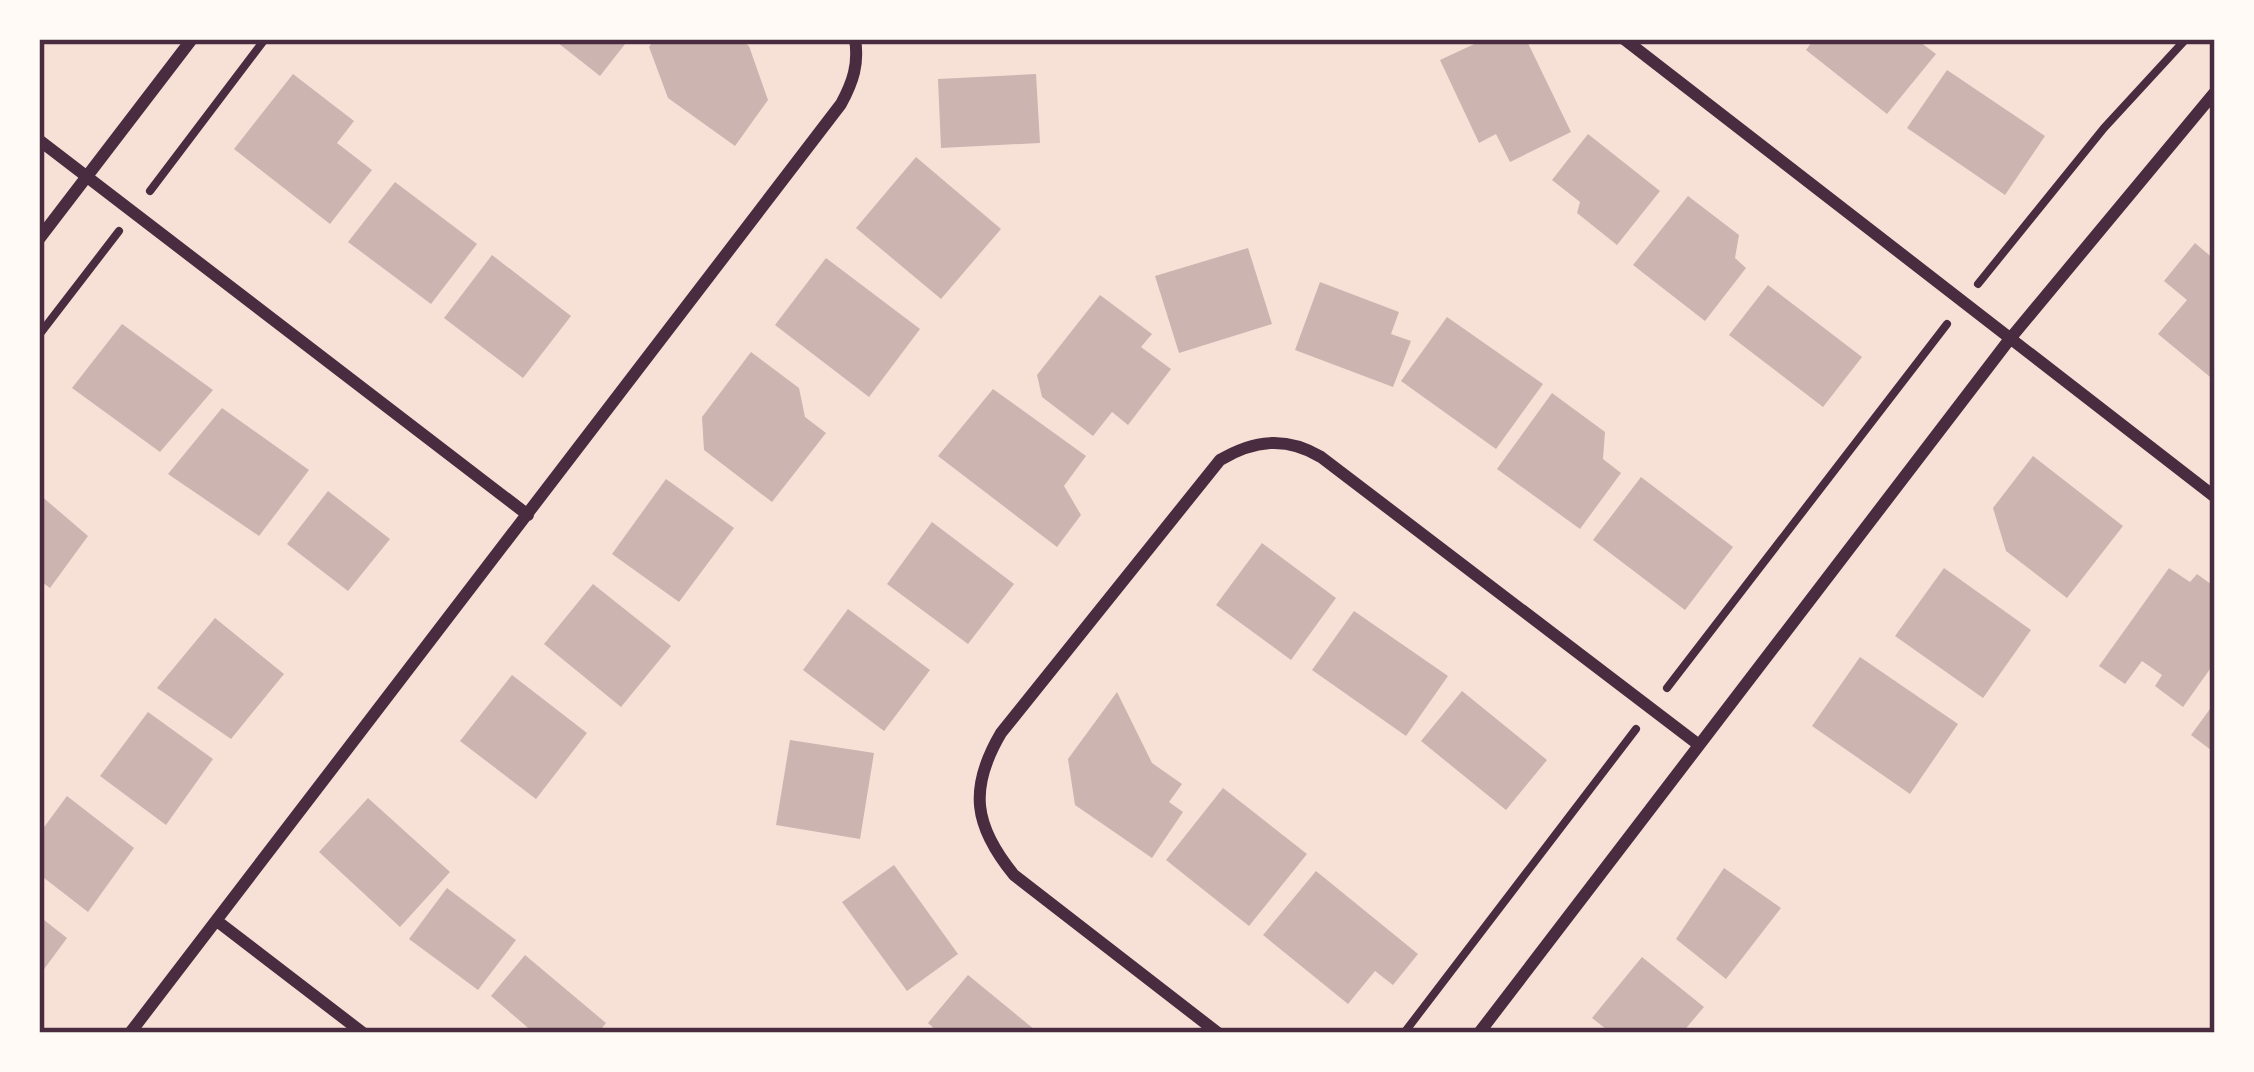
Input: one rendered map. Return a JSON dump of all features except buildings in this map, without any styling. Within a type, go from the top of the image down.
[{"type":"street","points":[[39,239],[192,39]]},
{"type":"street","points":[[130,1033],[841,104],[853,81],[855,39]]},
{"type":"street","points":[[1624,39],[2215,496]]},
{"type":"street","points":[[1479,1033],[2009,340],[2215,92]]},
{"type":"street","points":[[39,140],[528,515]]},
{"type":"street","points":[[1218,1033],[1014,875],[994,851],[981,822],[978,791],[985,760],[1001,733],[1203,477],[1240,448],[1292,443],[1321,457],[1699,745]]},
{"type":"street","points":[[217,921],[363,1033]]},
{"type":"path","points":[[153,185],[265,39]]},
{"type":"path","points":[[1988,272],[2104,128],[2186,39]]},
{"type":"path","points":[[39,335],[113,238]]},
{"type":"path","points":[[1675,678],[1937,337]]},
{"type":"path","points":[[1404,1033],[1625,742]]}]
